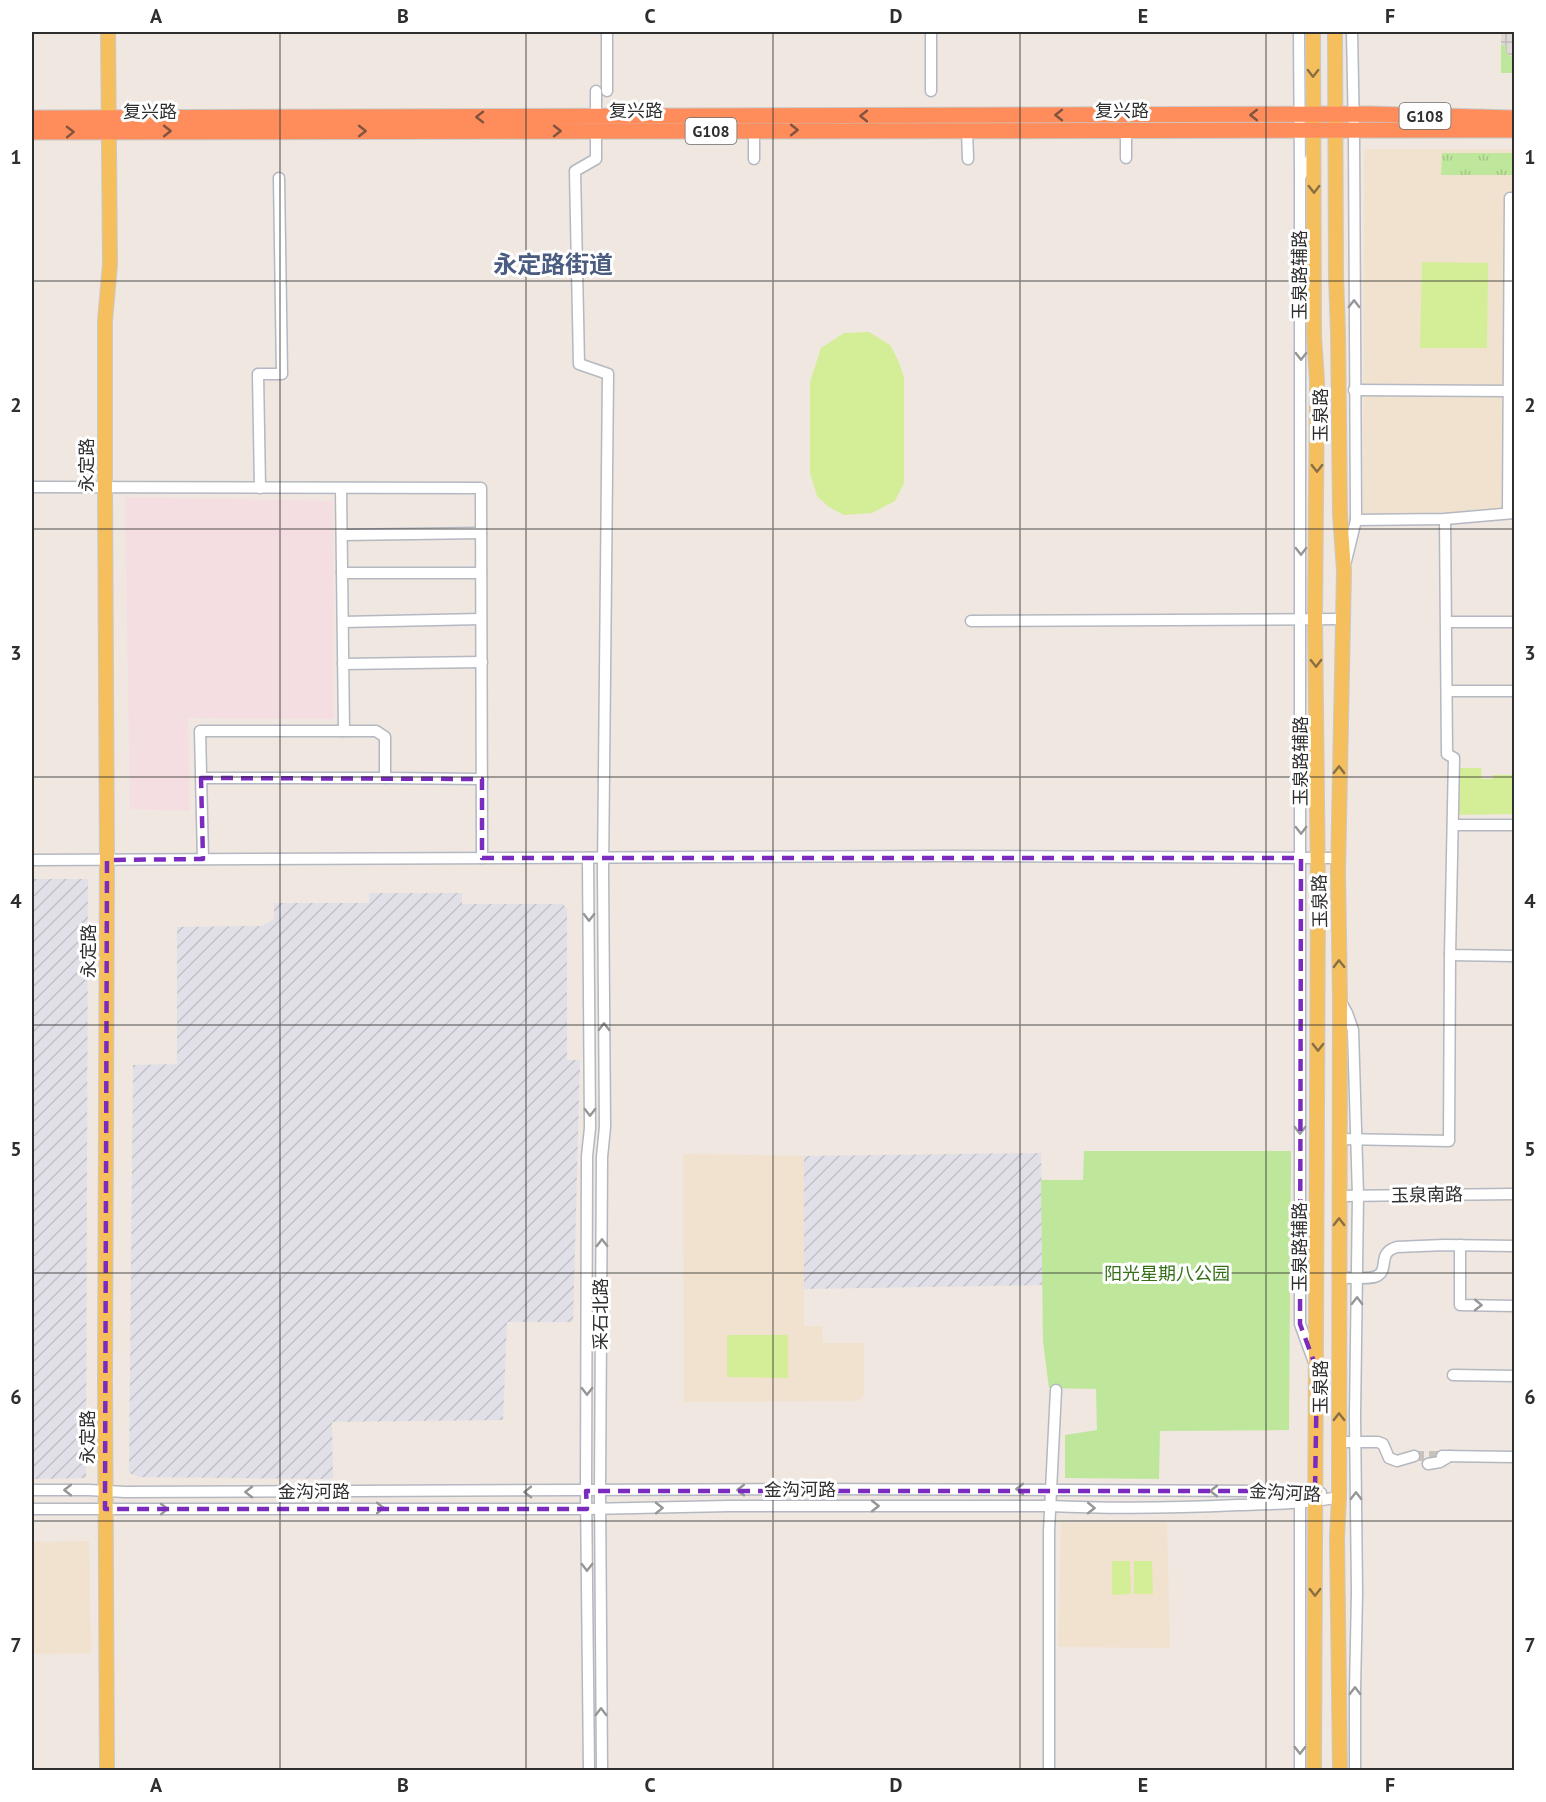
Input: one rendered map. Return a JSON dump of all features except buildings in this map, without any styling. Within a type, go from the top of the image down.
[{"type":"highway","name":"复兴路","points":[[32,118],[111,123],[1307,122]]},
{"type":"highway","name":"G108","points":[[1307,122],[1515,118]]},
{"type":"highway","name":"复兴路","points":[[596,124],[754,130],[1126,130],[1307,122]]},
{"type":"highway","name":"G108","points":[[1353,122],[1515,130]]},
{"type":"highway","name":"复兴路","points":[[32,132],[111,123]]},
{"type":"main road","name":"永定路","points":[[107,1770],[105,321],[110,264],[111,123],[108,32]]},
{"type":"main road","name":"永定路","points":[[111,123],[116,32]]},
{"type":"main road","name":"玉泉路","points":[[1313,32],[1307,122],[1313,154],[1314,336],[1317,381],[1308,619],[1318,859],[1316,1462],[1310,1499],[1315,1550],[1314,1770]]},
{"type":"main road","name":"玉泉路","points":[[1335,32],[1336,276],[1340,514],[1344,571],[1338,858],[1340,1770]]},
{"type":"main road","points":[[1318,888],[1323,882],[1329,881],[1334,882],[1338,887]]},
{"type":"main road","points":[[1316,1462],[1328,1480],[1335,1481],[1339,1476]]},
{"type":"main road","points":[[1315,1550],[1321,1545],[1328,1545],[1338,1558]]},
{"type":"street","points":[[596,124],[602,91],[607,32]]},
{"type":"street","points":[[931,32],[931,91]]},
{"type":"street","name":"玉泉路","points":[[1299,32],[1307,122],[1300,177]]},
{"type":"street","points":[[1344,571],[1356,520],[1352,32]]},
{"type":"street","name":"采石北路","points":[[596,124],[596,159],[575,171],[579,364],[608,374],[604,858],[605,1127],[602,1157],[600,1491],[602,1770]]},
{"type":"street","points":[[754,130],[754,159]]},
{"type":"street","points":[[967,130],[968,159]]},
{"type":"street","points":[[1126,130],[1126,158]]},
{"type":"street","name":"玉泉路辅路","points":[[1313,154],[1300,177],[1308,619],[1301,858],[1300,1324],[1317,1370]]},
{"type":"street","points":[[260,488],[258,374],[282,374],[279,178]]},
{"type":"street","points":[[1356,520],[1445,519],[1511,513],[1511,409],[1508,391],[1510,198],[1515,198]]},
{"type":"street","points":[[1338,333],[1354,372]]},
{"type":"street","points":[[1354,390],[1508,391]]},
{"type":"street","points":[[32,487],[481,488],[482,858]]},
{"type":"street","points":[[341,488],[344,731]]},
{"type":"street","points":[[1340,1139],[1449,1141],[1454,758],[1447,754],[1445,519]]},
{"type":"street","points":[[342,535],[481,533]]},
{"type":"street","points":[[342,573],[481,573]]},
{"type":"street","points":[[343,622],[481,619]]},
{"type":"street","points":[[971,621],[1343,619]]},
{"type":"street","points":[[1447,622],[1515,622]]},
{"type":"street","points":[[343,664],[482,662]]},
{"type":"street","points":[[1447,691],[1515,691]]},
{"type":"street","points":[[203,859],[200,731],[376,731],[385,737],[385,778]]},
{"type":"street","points":[[201,778],[482,779]]},
{"type":"street","points":[[1453,825],[1515,825]]},
{"type":"street","points":[[32,860],[949,856],[1338,858]]},
{"type":"street","name":"采石北路","points":[[588,858],[590,1128],[587,1156],[586,1491],[589,1770]]},
{"type":"street","points":[[1450,955],[1515,956]]},
{"type":"street","points":[[1340,999],[1353,1030],[1357,1140],[1355,1770]]},
{"type":"street","name":"玉泉南路","points":[[1339,1196],[1515,1194]]},
{"type":"street","points":[[1460,1245],[1460,1305],[1515,1306]]},
{"type":"street","points":[[1339,1278],[1379,1275],[1385,1254],[1397,1247],[1515,1246]]},
{"type":"street","points":[[1453,1375],[1515,1376]]},
{"type":"street","points":[[1049,1770],[1050,1506],[1056,1390]]},
{"type":"street","points":[[1339,1442],[1378,1442],[1383,1444],[1389,1458],[1397,1461],[1409,1460]]},
{"type":"street","points":[[1428,1464],[1440,1462],[1446,1456],[1515,1457]]},
{"type":"street","name":"金沟河路","points":[[32,1490],[1051,1489],[1310,1499]]},
{"type":"street","name":"金沟河路","points":[[32,1509],[1211,1507],[1339,1497]]},
{"type":"street","points":[[1300,1770],[1310,1499]]},
{"type":"street","points":[[1340,1691],[1355,1729]]},
{"type":"highlighted area","points":[[201,778],[482,779],[482,858],[1301,858],[1300,1324],[1317,1370],[1315,1491],[586,1491],[587,1509],[105,1509],[107,860],[203,859]]},
{"type":"shaded area","points":[[1501,32],[1514,32],[1514,60],[1506,52],[1506,45],[1501,45]]},
{"type":"shaded area","points":[[1364,149],[1514,149],[1514,513],[1363,514]]},
{"type":"shaded area","points":[[125,497],[333,501],[334,719],[188,718],[190,811],[130,809]]},
{"type":"shaded area","points":[[32,879],[88,879],[86,1478],[32,1479]]},
{"type":"shaded area","points":[[369,893],[462,893],[462,904],[563,904],[567,909],[567,1060],[580,1060],[573,1322],[507,1322],[503,1420],[332,1422],[333,1479],[140,1477],[129,1473],[133,1065],[177,1064],[177,927],[262,926],[274,919],[274,903],[369,903]]},
{"type":"shaded area","points":[[1041,1153],[1043,1285],[804,1289],[804,1156]]},
{"type":"shaded area","points":[[683,1154],[804,1156],[804,1326],[822,1326],[823,1343],[864,1343],[864,1395],[858,1401],[684,1402]]},
{"type":"shaded area","points":[[1061,1523],[1167,1523],[1170,1648],[1058,1647]]},
{"type":"shaded area","points":[[89,1541],[91,1653],[32,1654],[32,1542]]},
{"type":"green space","points":[[1501,32],[1514,32],[1514,73],[1501,73]]},
{"type":"green space","points":[[1442,153],[1514,153],[1514,175],[1441,175]]},
{"type":"green space","points":[[1422,262],[1488,263],[1487,348],[1420,348]]},
{"type":"green space","points":[[869,332],[890,345],[904,377],[904,483],[895,501],[872,513],[844,515],[829,507],[817,496],[810,473],[810,382],[821,348],[844,333]]},
{"type":"green space","points":[[1456,768],[1481,768],[1482,779],[1493,779],[1493,775],[1514,775],[1514,814],[1456,815]]},
{"type":"green space","name":"阳光星期八公园","points":[[1084,1151],[1291,1151],[1289,1430],[1160,1431],[1159,1479],[1065,1478],[1065,1435],[1097,1430],[1096,1389],[1049,1388],[1043,1342],[1041,1180],[1083,1180]]},
{"type":"green space","points":[[727,1335],[788,1335],[788,1378],[727,1377]]},
{"type":"green space","points":[[1112,1561],[1130,1561],[1131,1594],[1112,1595]]},
{"type":"green space","points":[[1134,1561],[1152,1561],[1153,1594],[1134,1594]]},
{"type":"tunnel","points":[[1414,1456],[1442,1456]]},
{"type":"district","name":"永定路街道","points":[[553,265]]}]
